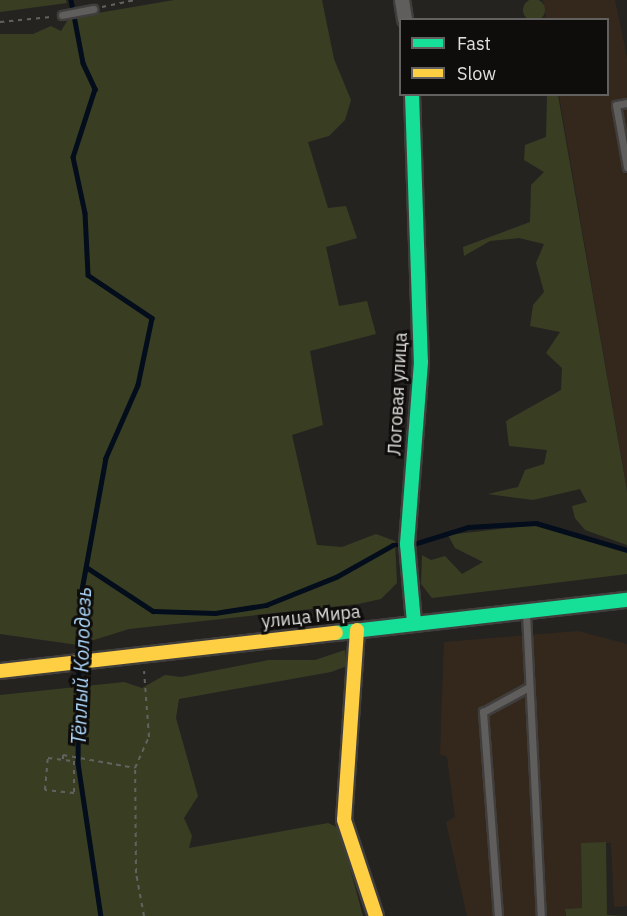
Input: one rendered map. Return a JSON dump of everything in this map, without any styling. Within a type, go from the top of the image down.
[{"type":"street","points":[[402,0],[405,18]]},
{"type":"street","name":"Логовая улица","points":[[412,96],[421,362],[407,548],[414,623]]},
{"type":"street","name":"улица Мира","points":[[0,671],[115,655],[627,600]]},
{"type":"street","points":[[357,630],[344,820],[376,916]]},
{"type":"lane","points":[[62,15],[93,9]]},
{"type":"lane","points":[[627,103],[616,105],[627,167]]},
{"type":"lane","points":[[526,611],[541,916]]},
{"type":"lane","points":[[498,916],[483,712],[529,687]]},
{"type":"path","points":[[93,9],[136,0]]},
{"type":"path","points":[[0,22],[62,15]]},
{"type":"path","points":[[135,653],[144,670],[149,736],[135,768],[136,873],[144,916]]},
{"type":"path","points":[[63,760],[63,755],[135,768]]},
{"type":"path","points":[[48,758],[63,760],[74,761],[74,793],[45,790],[48,758]]},
{"type":"shaded area","points":[[543,0],[615,0],[627,57],[627,490],[559,96],[609,96],[609,18],[546,18]]},
{"type":"shaded area","points":[[578,631],[627,644],[627,906],[614,907],[611,843],[581,843],[582,908],[565,909],[565,916],[467,916],[446,822],[455,817],[447,757],[440,754],[444,642]]},
{"type":"green space","points":[[534,-1],[542,2],[544,6],[542,18],[526,18],[523,10],[526,2]]},
{"type":"green space","points":[[0,0],[66,0],[67,3],[0,12]]},
{"type":"green space","points":[[174,0],[322,0],[334,59],[351,100],[345,120],[329,136],[308,142],[328,208],[346,206],[357,238],[326,247],[339,306],[367,301],[376,334],[310,351],[323,425],[292,435],[317,545],[342,547],[376,534],[395,541],[397,583],[381,599],[358,604],[129,629],[78,645],[0,634],[0,34],[33,34],[51,26],[61,31],[69,18]]},
{"type":"green space","points":[[547,96],[558,96],[627,491],[627,545],[585,530],[575,518],[572,506],[587,502],[580,489],[533,500],[488,494],[518,487],[525,470],[544,464],[547,450],[509,446],[506,421],[561,390],[562,368],[546,353],[560,332],[530,326],[533,305],[544,292],[536,263],[544,244],[519,238],[490,241],[464,256],[463,247],[530,222],[531,185],[544,172],[524,160],[525,145],[546,137]]},
{"type":"green space","points":[[534,525],[627,552],[627,574],[432,598],[421,584],[422,555],[431,560],[445,556],[462,574],[483,562],[455,548],[448,535]]},
{"type":"green space","points":[[345,650],[347,666],[331,672],[179,699],[176,718],[198,796],[184,818],[192,836],[189,848],[328,823],[339,828],[363,916],[0,916],[0,695],[124,682],[142,688],[165,675],[181,677],[269,660],[315,660]]},
{"type":"green space","points":[[606,842],[607,915],[627,916],[566,916],[565,909],[582,908],[581,843]]},
{"type":"waterway","name":"Тёплый Колодезь","points":[[71,0],[83,63],[95,89],[73,157],[85,213],[88,275],[152,318],[138,385],[106,458],[81,596],[80,657]]},
{"type":"waterway","points":[[411,545],[468,527],[536,523],[627,550]]},
{"type":"waterway","points":[[86,567],[153,611],[215,613],[266,605],[336,577],[393,545],[403,545]]},
{"type":"waterway","name":"Тёплый Колодезь","points":[[79,668],[78,763],[101,916]]},
{"type":"traffic: fast","points":[[412,96],[421,362],[407,544],[414,623]]},
{"type":"traffic: fast","points":[[336,633],[627,600]]},
{"type":"traffic: slow","points":[[357,630],[344,820],[376,916]]},
{"type":"traffic: slow","points":[[0,671],[336,633]]}]
